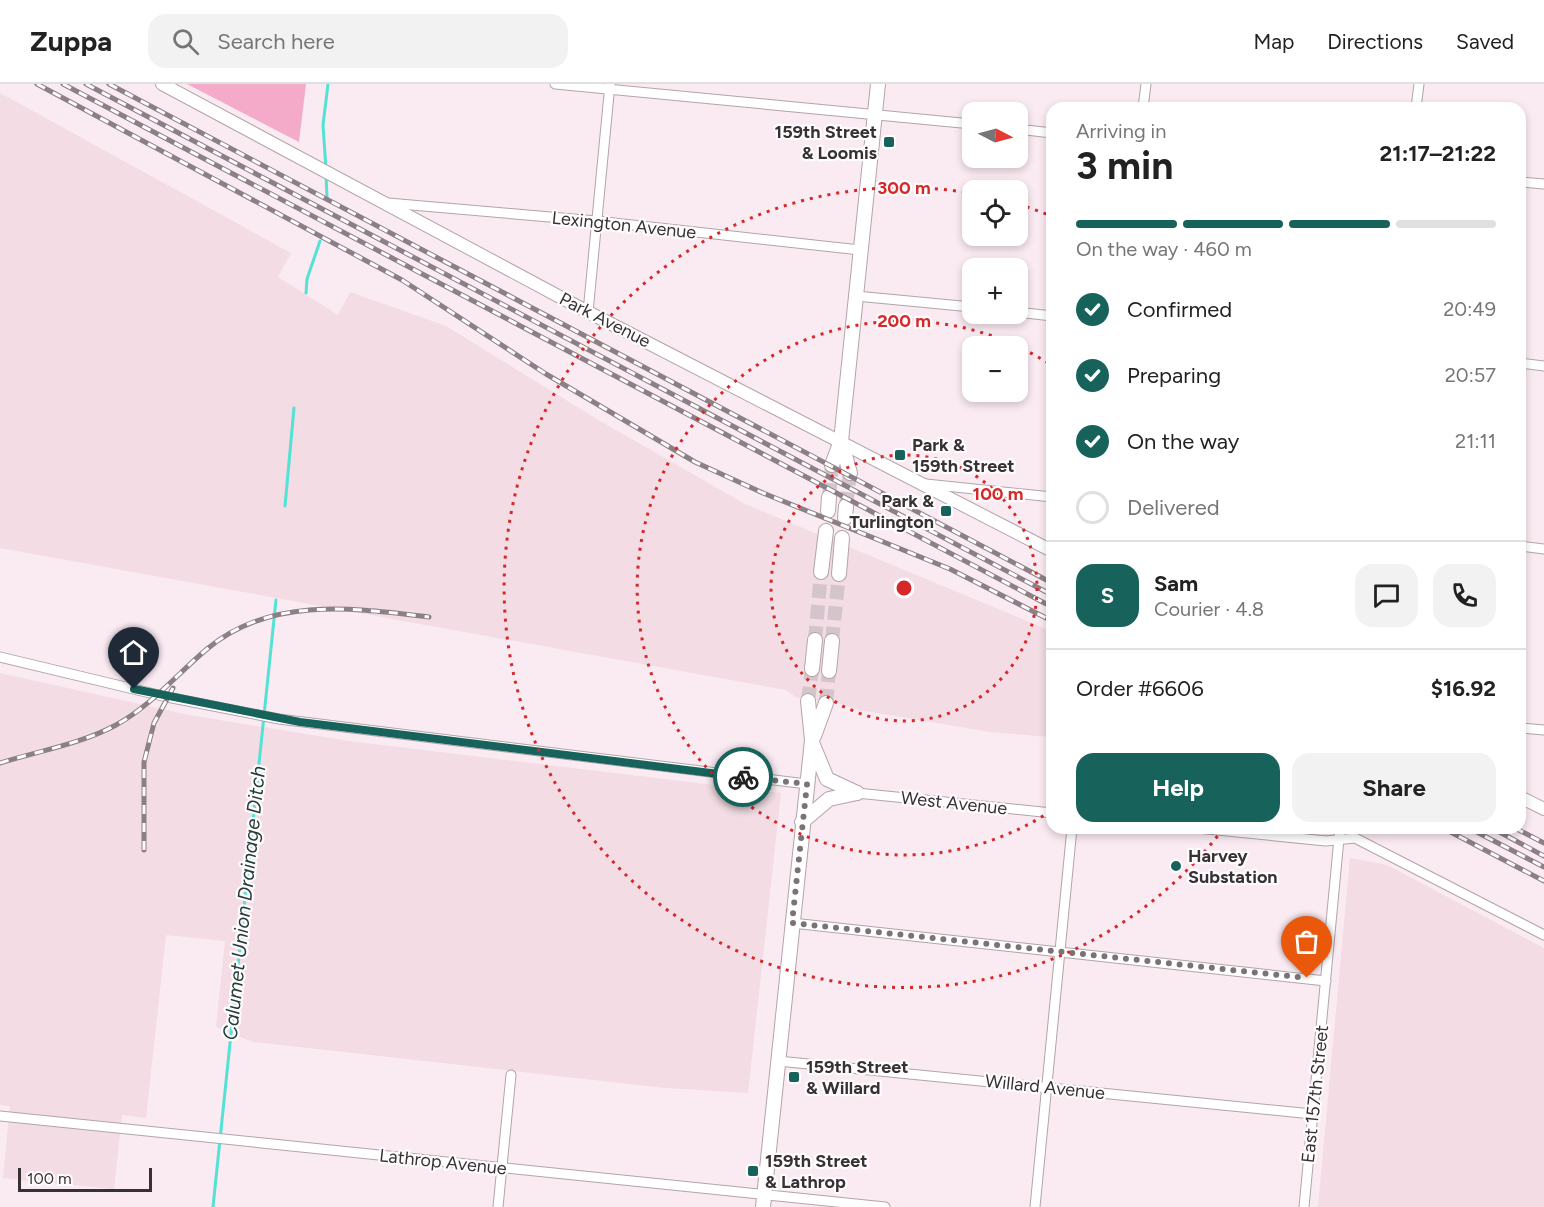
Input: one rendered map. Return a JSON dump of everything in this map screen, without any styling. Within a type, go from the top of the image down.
[{"type":"main road","points":[[832,465],[841,441],[878,84]]},
{"type":"main road","points":[[841,441],[850,473]]},
{"type":"main road","points":[[821,572],[826,531]]},
{"type":"main road","points":[[839,574],[842,538]]},
{"type":"main road","points":[[812,669],[815,640]]},
{"type":"main road","points":[[829,671],[832,642]]},
{"type":"main road","points":[[764,1201],[812,740],[808,701]]},
{"type":"main road","points":[[826,703],[812,740],[827,780],[857,793]]},
{"type":"main road","points":[[802,822],[829,799],[857,793]]},
{"type":"street","name":"Park Avenue","points":[[162,84],[387,202],[588,312],[926,484],[1046,548]]},
{"type":"street","points":[[555,84],[609,87],[962,123]]},
{"type":"street","points":[[1144,102],[1146,84]]},
{"type":"street","points":[[1417,102],[1419,84]]},
{"type":"street","points":[[588,312],[609,87]]},
{"type":"street","points":[[1028,130],[1046,132]]},
{"type":"street","points":[[1526,182],[1544,184]]},
{"type":"street","name":"Lexington Avenue","points":[[387,202],[596,221],[861,250]]},
{"type":"street","points":[[856,296],[962,307]]},
{"type":"street","points":[[1028,313],[1046,314]]},
{"type":"street","points":[[1526,364],[1544,366]]},
{"type":"street","points":[[926,484],[1046,496]]},
{"type":"street","points":[[1526,547],[1544,549]]},
{"type":"street","points":[[0,657],[279,719],[807,784]]},
{"type":"street","points":[[1526,728],[1544,730]]},
{"type":"street","name":"West Avenue","points":[[857,793],[1046,812]]},
{"type":"street","points":[[1526,799],[1544,809]]},
{"type":"street","points":[[1035,1207],[1071,834]]},
{"type":"street","points":[[1257,834],[1326,841],[1338,834]]},
{"type":"street","name":"East 157th Street","points":[[1304,1207],[1340,834]]},
{"type":"street","points":[[1343,834],[1355,838],[1544,935]]},
{"type":"street","points":[[792,923],[1326,981]]},
{"type":"street","name":"Willard Avenue","points":[[778,1061],[1312,1114]]},
{"type":"street","points":[[498,1207],[511,1075]]},
{"type":"street","name":"Lathrop Avenue","points":[[0,1116],[502,1169],[764,1201],[885,1207]]},
{"type":"shaded area","points":[[187,84],[306,84],[299,142]]},
{"type":"shaded area","points":[[0,93],[291,253],[278,277],[338,315],[350,292],[446,326],[595,418],[745,504],[1046,629],[1046,737],[990,732],[859,710],[839,703],[797,698],[786,690],[0,548]]},
{"type":"shaded area","points":[[0,673],[189,715],[349,741],[781,793],[748,1093],[666,1088],[253,1042],[216,1027],[225,941],[166,935],[146,1118],[122,1115],[114,1189],[3,1178],[10,1106],[0,1105]]},
{"type":"shaded area","points":[[1350,858],[1387,865],[1544,948],[1544,1207],[1318,1207]]},
{"type":"waterway","name":"Calumet Union Drainage Ditch","points":[[326,169],[323,125],[328,84]]},
{"type":"waterway","name":"Calumet Union Drainage Ditch","points":[[326,175],[327,197]]},
{"type":"waterway","name":"Calumet Union Drainage Ditch","points":[[306,293],[307,279],[320,241]]},
{"type":"waterway","name":"Calumet Union Drainage Ditch","points":[[285,506],[294,408]]},
{"type":"waterway","name":"Calumet Union Drainage Ditch","points":[[213,1207],[276,600]]},
{"type":"tunnel","points":[[829,497],[832,465]]},
{"type":"tunnel","points":[[846,506],[850,473]]},
{"type":"tunnel","points":[[815,640],[821,572]]},
{"type":"tunnel","points":[[832,641],[839,574]]},
{"type":"tunnel","points":[[808,701],[812,669]]},
{"type":"tunnel","points":[[826,703],[829,671]]},
{"type":"railway","points":[[37,84],[402,280],[546,374],[695,462],[763,493],[950,569],[1046,618]]},
{"type":"railway","points":[[63,84],[1046,604]]},
{"type":"railway","points":[[86,84],[1046,592]]},
{"type":"railway","points":[[109,84],[1046,580]]},
{"type":"railway","points":[[0,763],[74,742],[116,725],[152,699],[207,649],[232,632],[258,620],[285,613],[342,609],[429,617]]},
{"type":"railway","points":[[144,850],[144,762],[154,723],[173,688]]},
{"type":"railway","points":[[1454,834],[1544,881]]},
{"type":"railway","points":[[1481,834],[1544,867]]},
{"type":"railway","points":[[1503,834],[1544,856]]},
{"type":"railway","points":[[1526,834],[1544,843]]},
{"type":"way so far","points":[[743,777],[807,784],[792,923],[1307,978]]},
{"type":"place","name":"159th Street & Loomis","points":[[889,142]]},
{"type":"place","name":"Park & 159th Street","points":[[900,455]]},
{"type":"place","name":"Park & Turlington","points":[[946,511]]},
{"type":"place","name":"Harvey Substation","points":[[1176,866]]},
{"type":"place","name":"159th Street & Willard","points":[[794,1077]]},
{"type":"place","name":"159th Street & Lathrop","points":[[753,1171]]},
{"type":"route","points":[[134,689],[300,722],[743,777]]}]
